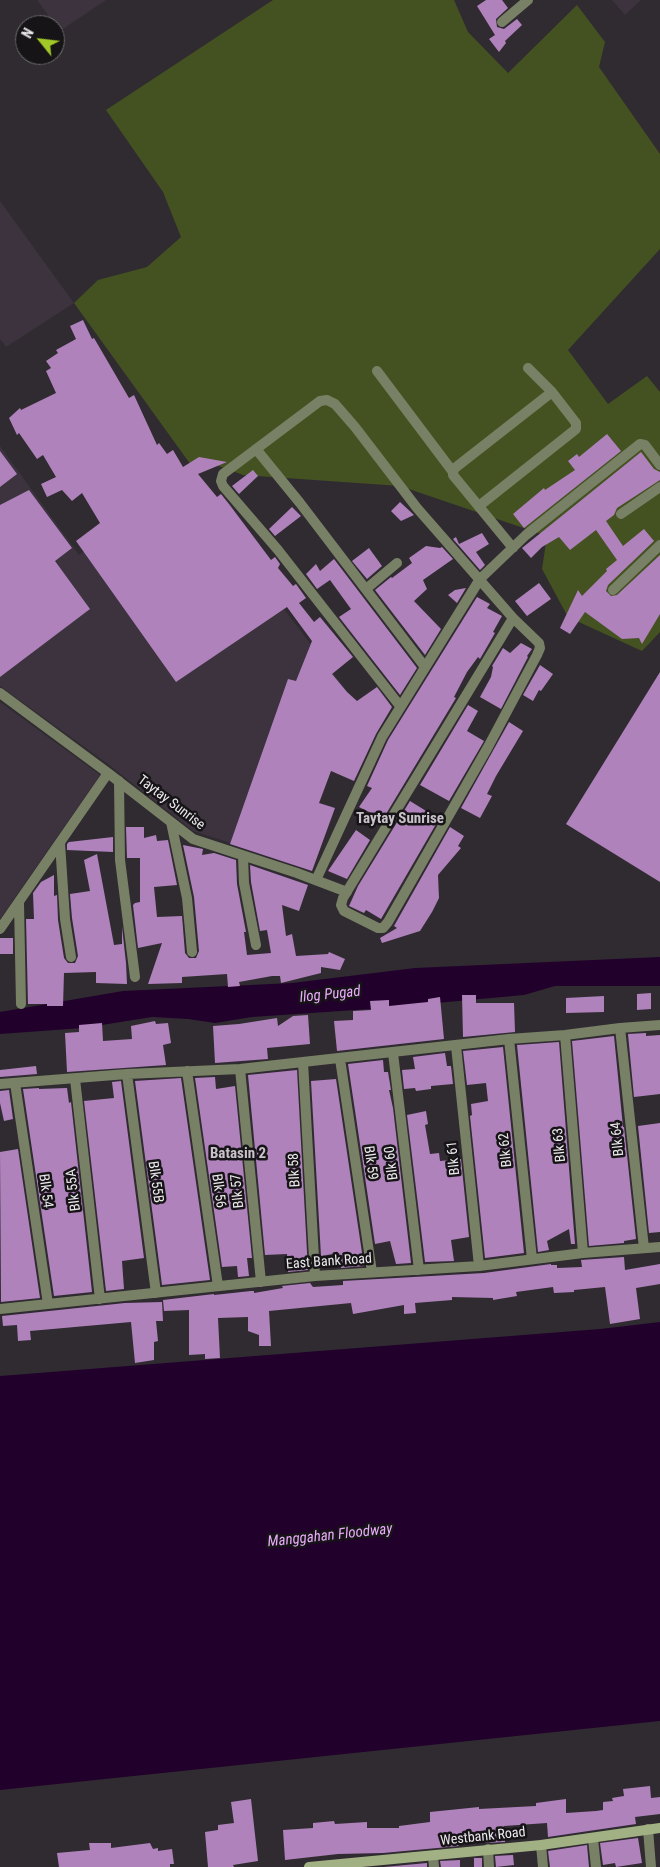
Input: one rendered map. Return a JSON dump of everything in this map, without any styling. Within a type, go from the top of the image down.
[{"type":"street","points":[[502,22],[528,0]]},
{"type":"street","points":[[479,506],[576,429],[576,423],[552,392],[528,368]]},
{"type":"street","points":[[376,371],[453,472],[453,475],[513,548]]},
{"type":"street","points":[[453,472],[454,468],[552,392]]},
{"type":"street","points":[[400,706],[278,550],[224,486],[221,481],[223,474],[320,400],[327,400],[335,404],[356,427],[417,508],[512,618],[538,643],[540,648],[488,747],[386,926],[378,928],[344,911],[342,905],[347,892],[512,618]]},
{"type":"street","points":[[316,880],[382,738],[480,579],[526,535],[640,444],[645,445],[660,466]]},
{"type":"street","points":[[256,449],[300,503],[425,668]]},
{"type":"street","points":[[621,514],[660,486]]},
{"type":"street","points":[[613,590],[660,545]]},
{"type":"street","points":[[366,590],[397,563]]},
{"type":"street","name":"Taytay Sunrise","points":[[0,693],[108,772],[193,840],[347,892]]},
{"type":"street","points":[[0,929],[108,772]]},
{"type":"street","points":[[119,781],[118,827],[120,860],[135,977]]},
{"type":"street","points":[[171,822],[187,898],[192,952]]},
{"type":"street","points":[[60,843],[65,919],[71,957]]},
{"type":"street","points":[[243,856],[244,883],[256,945]]},
{"type":"street","points":[[20,902],[20,1004]]},
{"type":"street","points":[[0,1084],[126,1074],[240,1069],[508,1039],[660,1025]]},
{"type":"street","name":"Blk 64","points":[[620,1028],[644,1248]]},
{"type":"street","name":"Blk 63","points":[[565,1035],[583,1253]]},
{"type":"street","name":"Blk 62","points":[[508,1039],[532,1258]]},
{"type":"street","name":"Blk 61","points":[[456,1046],[479,1266]]},
{"type":"street","name":"Blk 60","points":[[393,1053],[418,1270]]},
{"type":"street","name":"Blk 59","points":[[340,1058],[372,1272]]},
{"type":"street","name":"Blk 58","points":[[303,1062],[315,1276]]},
{"type":"street","name":"Blk 57","points":[[240,1069],[261,1282]]},
{"type":"street","name":"Blk 56","points":[[187,1071],[218,1286]]},
{"type":"street","name":"Blk 55B","points":[[126,1074],[156,1293]]},
{"type":"street","name":"Blk 55A","points":[[75,1079],[100,1299]]},
{"type":"street","name":"Blk 54","points":[[15,1083],[48,1304]]},
{"type":"street","name":"East Bank Road","points":[[0,1308],[315,1276],[479,1266],[532,1258],[660,1247]]},
{"type":"street","name":"Westbank Road","points":[[309,1867],[433,1862],[488,1850],[593,1839],[660,1828]]},
{"type":"street","points":[[648,1829],[651,1867]]},
{"type":"street","points":[[593,1839],[596,1867]]},
{"type":"street","points":[[542,1845],[543,1867]]},
{"type":"street","points":[[488,1850],[489,1867]]},
{"type":"shaded area","points":[[37,0],[106,0],[65,28],[65,15],[48,15]]},
{"type":"shaded area","points":[[612,0],[641,0],[625,15]]},
{"type":"shaded area","points":[[0,201],[74,303],[6,347],[0,339]]},
{"type":"shaded area","points":[[0,446],[79,555],[181,475],[356,703],[297,864],[193,831],[108,764],[0,686]]},
{"type":"shaded area","points":[[0,702],[100,775],[0,919]]},
{"type":"green space","points":[[273,0],[454,0],[468,32],[508,73],[577,5],[605,42],[599,67],[660,154],[660,249],[568,350],[608,404],[647,376],[660,392],[660,632],[642,651],[568,617],[542,569],[547,536],[400,486],[243,475],[200,459],[191,465],[74,303],[98,280],[147,267],[181,237],[163,192],[106,110]]},
{"type":"water","name":"Ilog Pugad","points":[[660,957],[660,986],[555,986],[524,995],[371,1009],[252,1017],[215,1023],[152,1017],[83,1028],[0,1034],[0,1012],[123,991],[292,983],[415,968]]},
{"type":"water","name":"Manggahan Floodway","points":[[660,1322],[660,1721],[0,1790],[0,1376],[600,1329]]},
{"type":"building","points":[[486,0],[502,0],[508,8],[496,19],[497,27],[504,29],[517,19],[522,25],[505,41],[506,43],[499,52],[489,39],[495,35],[477,6]]},
{"type":"building","points":[[83,320],[92,339],[94,338],[129,398],[134,395],[157,445],[159,443],[167,454],[173,450],[183,467],[199,457],[227,462],[198,474],[217,497],[221,494],[271,560],[275,557],[280,564],[278,568],[293,586],[296,584],[306,598],[299,603],[314,622],[320,617],[353,657],[332,674],[357,701],[377,687],[392,707],[376,734],[354,781],[331,771],[319,803],[335,808],[312,871],[230,844],[288,679],[296,681],[312,641],[287,607],[176,682],[76,541],[100,523],[82,493],[72,501],[62,490],[47,497],[41,484],[56,477],[43,455],[37,459],[19,433],[17,435],[9,418],[20,408],[21,410],[56,393],[46,371],[51,368],[46,361],[58,353],[56,350],[76,339],[70,326]]},
{"type":"building","points":[[607,434],[621,451],[524,528],[513,514],[544,488],[545,490],[575,470],[568,461],[577,454],[579,457]]},
{"type":"building","points":[[0,451],[17,474],[0,487]]},
{"type":"building","points":[[641,452],[654,469],[660,472],[660,480],[617,508],[614,515],[606,521],[623,546],[644,529],[654,541],[608,585],[606,591],[611,596],[617,595],[660,555],[660,614],[642,644],[639,638],[622,639],[585,612],[570,634],[560,628],[578,590],[582,596],[607,571],[606,569],[617,560],[596,530],[570,550],[559,537],[542,547],[531,558],[522,548]]},
{"type":"building","points":[[253,470],[258,476],[239,494],[232,486]]},
{"type":"building","points":[[29,490],[72,548],[55,561],[90,609],[0,677],[0,505]]},
{"type":"building","points":[[400,502],[414,515],[401,521],[391,511]]},
{"type":"building","points":[[292,507],[301,516],[275,536],[269,529]]},
{"type":"building","points":[[482,533],[489,544],[476,552],[485,565],[480,570],[453,539],[456,537],[459,544]]},
{"type":"building","points":[[426,546],[442,547],[453,559],[423,580],[427,589],[414,601],[441,629],[425,655],[375,590],[412,563],[409,558]]},
{"type":"building","points":[[369,548],[382,566],[367,579],[352,561]]},
{"type":"building","points":[[334,559],[417,668],[400,695],[339,617],[351,609],[330,580],[317,589],[306,574],[316,564],[320,571]]},
{"type":"building","points":[[539,583],[551,599],[527,616],[515,601]]},
{"type":"building","points":[[466,588],[457,603],[448,595],[455,590]]},
{"type":"building","points":[[477,597],[490,604],[487,608],[502,616],[493,632],[495,633],[480,659],[478,657],[467,672],[454,697],[456,698],[383,819],[359,807],[372,788],[367,786],[388,740]]},
{"type":"building","points":[[521,643],[532,649],[501,709],[480,697],[491,677],[492,666],[503,648],[510,653]]},
{"type":"building","points":[[540,665],[553,674],[541,691],[539,690],[533,701],[523,695]]},
{"type":"building","points":[[660,672],[660,882],[566,824]]},
{"type":"building","points":[[468,705],[478,711],[467,731],[484,741],[449,801],[420,785]]},
{"type":"building","points":[[509,722],[523,731],[487,794],[492,796],[480,818],[461,808]]},
{"type":"building","points":[[410,801],[439,819],[381,919],[366,910],[364,913],[349,906],[358,886]]},
{"type":"building","points":[[126,827],[144,827],[144,838],[156,835],[157,841],[168,840],[177,885],[154,887],[157,917],[182,916],[185,953],[189,958],[196,958],[199,951],[194,897],[183,845],[203,849],[202,855],[214,853],[236,860],[237,884],[246,932],[244,932],[247,955],[271,953],[267,930],[260,931],[251,882],[250,865],[308,885],[299,911],[282,905],[286,936],[292,934],[296,956],[328,954],[329,952],[345,959],[340,970],[321,967],[321,973],[281,983],[280,976],[272,976],[239,982],[240,986],[228,987],[227,974],[182,977],[182,983],[148,984],[162,943],[138,948],[133,905],[140,902],[140,858],[127,858]]},
{"type":"building","points":[[450,827],[464,836],[458,846],[461,848],[438,875],[439,898],[432,912],[420,931],[382,943],[380,938],[397,928],[394,926]]},
{"type":"building","points":[[356,830],[370,840],[347,879],[328,871]]},
{"type":"building","points":[[113,837],[113,852],[67,850],[69,842]]},
{"type":"building","points":[[97,854],[114,945],[122,944],[122,927],[127,984],[96,983],[96,972],[64,973],[63,1006],[28,1004],[26,919],[34,919],[33,893],[41,882],[54,875],[54,896],[57,895],[58,920],[64,958],[68,963],[75,963],[78,956],[70,894],[90,891],[84,860]]},
{"type":"building","points":[[0,938],[13,938],[13,954],[0,954]]},
{"type":"building","points":[[651,993],[651,1009],[637,1010],[637,994]]},
{"type":"building","points":[[462,995],[476,995],[476,1003],[514,1003],[515,1032],[463,1037]]},
{"type":"building","points":[[604,996],[604,1012],[566,1013],[566,998]]},
{"type":"building","points":[[440,997],[444,1039],[337,1051],[334,1021],[353,1020],[353,1011],[371,1010],[370,1001],[389,1000],[389,1006],[428,1002],[428,999]]},
{"type":"building","points":[[308,1015],[310,1044],[267,1048],[268,1059],[215,1063],[213,1026],[277,1018],[278,1026],[293,1016]]},
{"type":"building","points":[[155,1021],[156,1024],[168,1023],[171,1043],[163,1045],[166,1065],[67,1072],[65,1033],[79,1032],[79,1025],[102,1023],[103,1041],[132,1039],[131,1026]]},
{"type":"building","points":[[646,1033],[646,1036],[660,1035],[660,1094],[634,1097],[628,1034]]},
{"type":"building","points":[[614,1036],[636,1239],[624,1241],[624,1243],[589,1246],[572,1041]]},
{"type":"building","points":[[559,1042],[575,1244],[571,1244],[569,1229],[547,1241],[549,1250],[538,1252],[517,1045]]},
{"type":"building","points":[[503,1047],[524,1253],[485,1258],[470,1116],[472,1115],[471,1104],[488,1101],[486,1083],[467,1085],[463,1051]]},
{"type":"building","points":[[445,1053],[447,1066],[451,1066],[453,1084],[431,1086],[431,1089],[416,1091],[415,1088],[404,1089],[402,1070],[415,1069],[413,1057]]},
{"type":"building","points":[[383,1060],[384,1072],[388,1072],[391,1090],[389,1090],[393,1108],[411,1263],[396,1264],[390,1241],[375,1244],[348,1064]]},
{"type":"building","points":[[36,1066],[37,1074],[0,1077],[0,1070]]},
{"type":"building","points":[[297,1070],[308,1270],[288,1272],[287,1254],[265,1255],[248,1075]]},
{"type":"building","points":[[215,1077],[216,1089],[235,1086],[252,1258],[247,1258],[249,1276],[238,1277],[237,1266],[222,1267],[195,1078]]},
{"type":"building","points":[[181,1078],[210,1280],[162,1285],[135,1081]]},
{"type":"building","points":[[336,1079],[364,1266],[341,1268],[339,1253],[321,1256],[311,1081]]},
{"type":"building","points":[[121,1081],[144,1258],[122,1261],[124,1289],[106,1291],[84,1101],[114,1098],[112,1082]]},
{"type":"building","points":[[67,1088],[69,1103],[71,1102],[92,1292],[54,1296],[23,1089]]},
{"type":"building","points":[[9,1090],[13,1119],[4,1121],[0,1103],[0,1091]]},
{"type":"building","points":[[426,1111],[428,1124],[425,1125],[430,1154],[439,1153],[440,1161],[461,1159],[469,1237],[451,1240],[454,1261],[425,1262],[407,1115]]},
{"type":"building","points":[[660,1123],[660,1232],[649,1233],[638,1126]]},
{"type":"building","points":[[18,1149],[40,1298],[1,1302],[0,1152]]},
{"type":"building","points":[[624,1257],[625,1270],[660,1264],[660,1284],[636,1288],[640,1319],[610,1324],[605,1287],[554,1293],[553,1287],[516,1292],[517,1296],[493,1300],[493,1298],[452,1297],[452,1300],[415,1303],[416,1313],[404,1314],[404,1305],[353,1314],[351,1303],[269,1311],[271,1346],[259,1346],[259,1335],[248,1331],[248,1317],[218,1318],[220,1358],[205,1359],[205,1354],[189,1355],[189,1310],[164,1311],[163,1300],[251,1291],[254,1291],[254,1293],[283,1288],[282,1286],[310,1283],[313,1287],[343,1285],[343,1281],[484,1273],[551,1264],[557,1265],[557,1268],[582,1267],[581,1260]]},
{"type":"building","points":[[162,1302],[163,1321],[156,1321],[158,1341],[154,1342],[154,1360],[135,1363],[131,1322],[30,1331],[31,1340],[18,1341],[17,1325],[3,1326],[2,1316],[125,1303]]},
{"type":"building","points":[[650,1786],[651,1798],[660,1797],[660,1814],[635,1817],[636,1824],[548,1837],[547,1823],[504,1826],[505,1842],[485,1843],[484,1841],[459,1846],[383,1853],[338,1854],[285,1860],[283,1830],[313,1828],[313,1823],[334,1821],[335,1824],[367,1822],[367,1828],[399,1828],[399,1826],[430,1822],[430,1812],[479,1807],[479,1809],[536,1806],[536,1803],[566,1799],[566,1813],[596,1811],[603,1810],[603,1802],[613,1801],[612,1798],[624,1796],[623,1789]]},
{"type":"building","points":[[251,1799],[258,1861],[233,1865],[234,1867],[208,1867],[205,1832],[218,1830],[218,1825],[234,1823],[231,1802]]},
{"type":"building","points":[[638,1838],[642,1863],[616,1867],[615,1863],[603,1865],[600,1843]]},
{"type":"building","points":[[89,1843],[111,1843],[111,1848],[150,1843],[153,1849],[158,1848],[158,1851],[172,1849],[174,1864],[170,1864],[170,1867],[59,1867],[57,1853],[90,1850]]},
{"type":"building","points":[[587,1845],[589,1867],[550,1867],[548,1851]]},
{"type":"building","points":[[513,1855],[514,1865],[496,1867],[495,1856]]},
{"type":"building","points":[[474,1858],[482,1858],[482,1867],[474,1867]]},
{"type":"building","points":[[460,1860],[460,1867],[441,1867],[440,1861]]},
{"type":"building","points":[[427,1863],[427,1867],[384,1867]]},
{"type":"district","name":"Taytay Sunrise","points":[[400,819]]},
{"type":"district","name":"Batasin 2","points":[[238,1154]]}]
